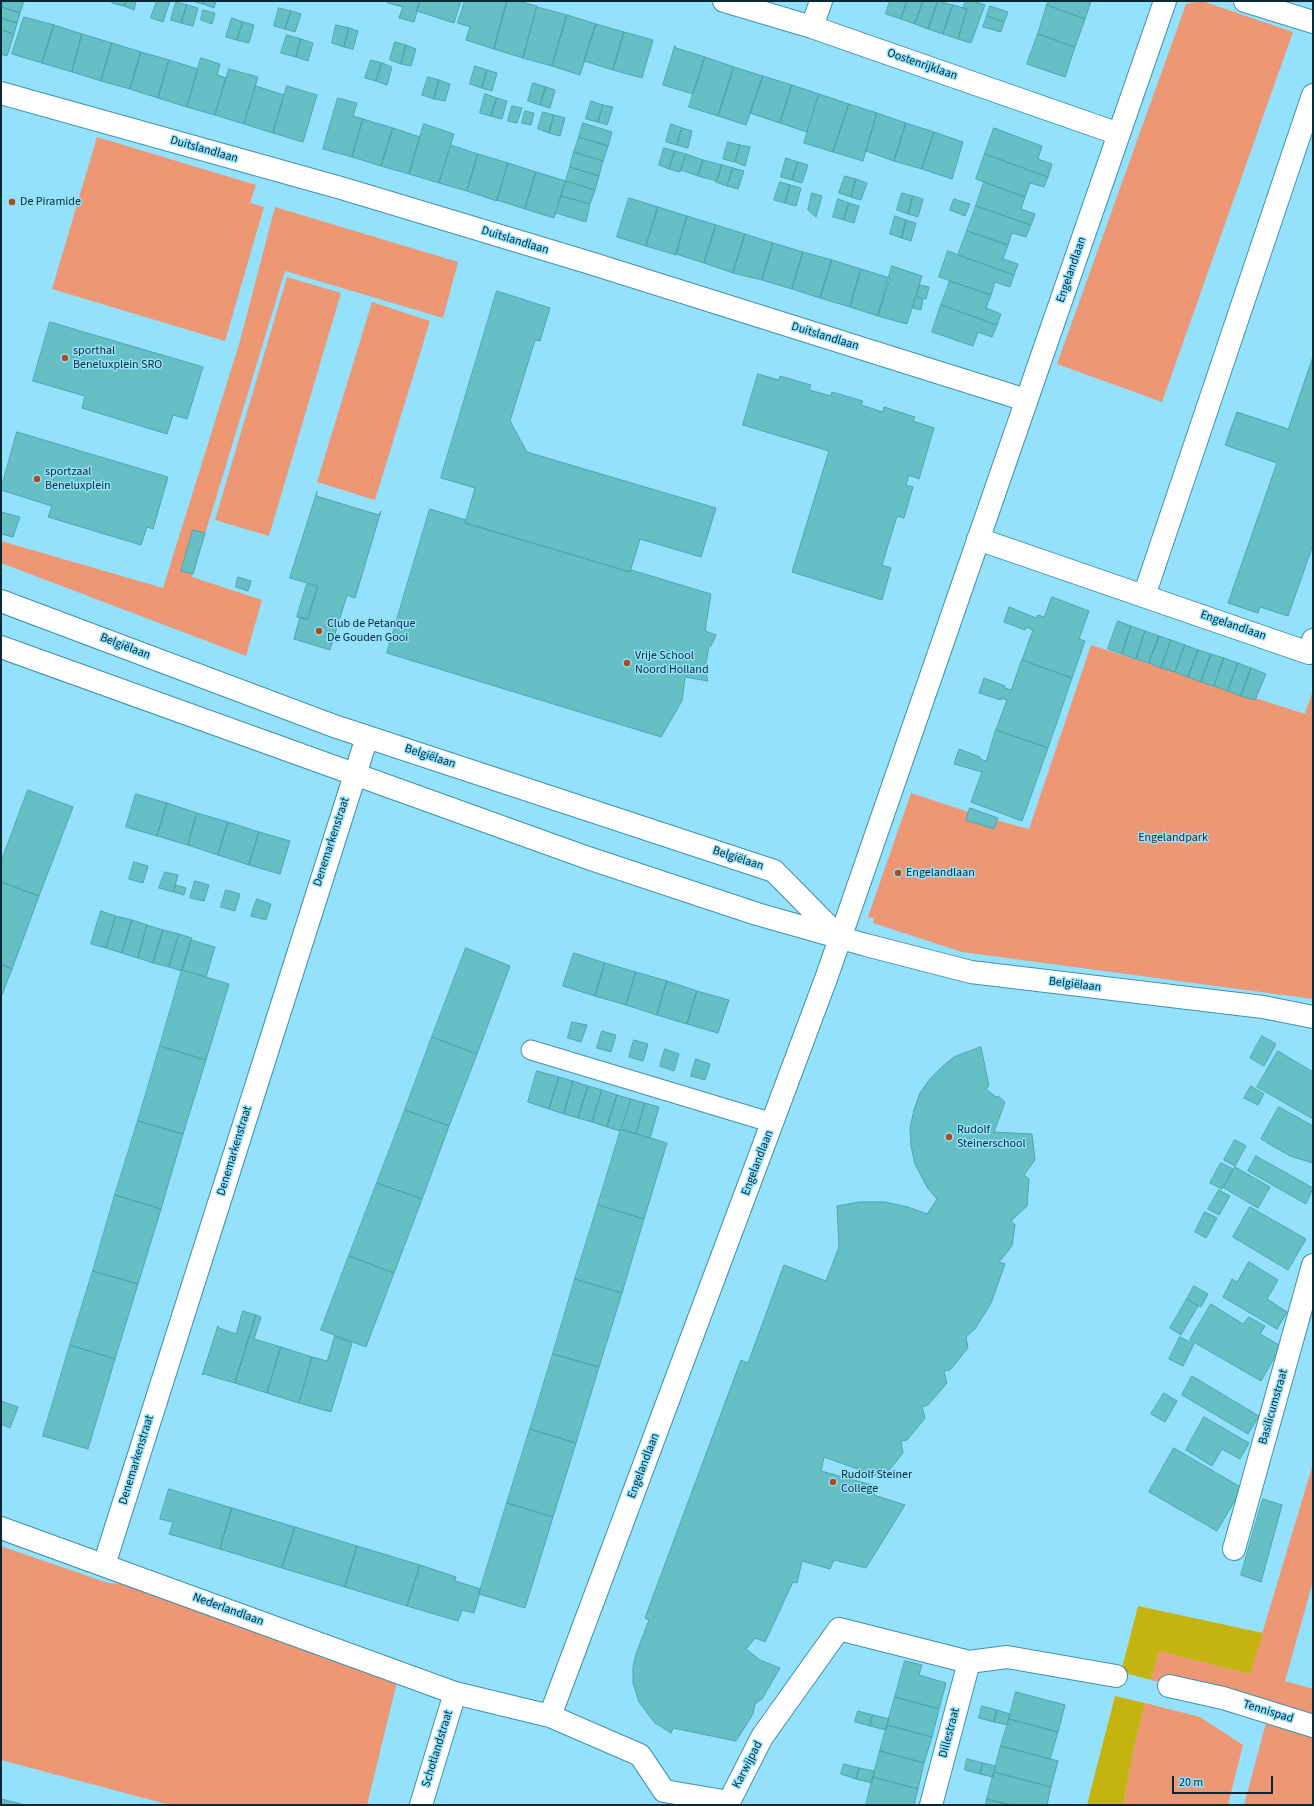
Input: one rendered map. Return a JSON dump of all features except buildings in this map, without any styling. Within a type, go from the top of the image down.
[{"type":"street","name":"Oostenrijklaan","points":[[724,1],[812,27],[1119,134]]},
{"type":"street","points":[[812,27],[821,1]]},
{"type":"street","name":"Engelandlaan","points":[[550,1716],[773,1123],[840,938],[1165,1]]},
{"type":"street","points":[[1245,1],[1313,22]]},
{"type":"street","name":"Duitslandlaan","points":[[1,93],[348,190],[587,262],[1026,400]]},
{"type":"street","points":[[1144,596],[1313,95]]},
{"type":"street","name":"Engelandlaan","points":[[978,539],[1309,653],[1313,640]]},
{"type":"street","name":"Belgiëlaan","points":[[1,601],[367,737],[774,871],[840,938]]},
{"type":"street","name":"Belgiëlaan","points":[[1,647],[353,774],[497,824],[588,858],[757,914],[840,938],[971,972],[1263,1007],[1313,1017]]},
{"type":"street","name":"Denemarkenstraat","points":[[104,1565],[353,774],[367,737]]},
{"type":"street","name":"Basilicumstraat","points":[[1234,1549],[1313,1265]]},
{"type":"street","name":"Nederlandlaan","points":[[1,1528],[454,1693]]},
{"type":"street","name":"Karwijpad","points":[[454,1693],[550,1716],[640,1755],[662,1798],[729,1802],[762,1737],[839,1629],[969,1662]]},
{"type":"street","points":[[969,1662],[1007,1657],[1116,1676]]},
{"type":"street","name":"Dillestraat","points":[[931,1805],[969,1662]]},
{"type":"street","name":"Tennispad","points":[[1169,1686],[1223,1698],[1313,1726]]},
{"type":"street","name":"Schotlandstraat","points":[[421,1805],[454,1693]]},
{"type":"lane","points":[[531,1050],[773,1123]]},
{"type":"green space","points":[[1202,1],[1293,32],[1162,402],[1057,364],[1186,4]]},
{"type":"green space","points":[[97,137],[256,185],[250,203],[264,207],[225,341],[52,289]]},
{"type":"green space","points":[[275,207],[458,262],[443,318],[285,271],[192,577],[262,600],[246,656],[1,563],[1,541],[163,588],[240,341]]},
{"type":"green space","points":[[287,277],[341,293],[269,536],[215,520]]},
{"type":"green space","points":[[372,302],[430,321],[375,500],[317,482]]},
{"type":"green space","name":"Engelandpark","points":[[1091,645],[1305,714],[1313,690],[1313,999],[962,952],[873,923],[874,918],[868,917],[911,793],[984,817],[1029,829]]},
{"type":"green space","points":[[1313,1464],[1313,1581],[1285,1681],[1313,1689],[1313,1805],[1244,1805],[1267,1719],[1241,1704],[1151,1680],[1159,1651],[1250,1674]]},
{"type":"green space","points":[[1,1546],[108,1583],[125,1584],[397,1682],[367,1805],[170,1805],[1,1760]]},
{"type":"green space","points":[[1145,1703],[1200,1717],[1243,1745],[1228,1805],[1123,1805],[1133,1752]]},
{"type":"shaded area","points":[[1138,1606],[1263,1633],[1250,1674],[1159,1651],[1151,1680],[1121,1672]]},
{"type":"shaded area","points":[[1115,1696],[1145,1703],[1133,1752],[1123,1805],[1087,1805]]},
{"type":"place","name":"De Piramide","points":[[12,202]]},
{"type":"place","name":"sporthal Beneluxplein SRO","points":[[65,358]]},
{"type":"place","name":"sportzaal Beneluxplein","points":[[37,479]]},
{"type":"place","name":"Club de Petanque De Gouden Gooi","points":[[319,631]]},
{"type":"place","name":"Vrije School Noord Holland","points":[[627,663]]},
{"type":"place","name":"Engelandlaan","points":[[898,873]]},
{"type":"place","name":"Rudolf Steinerschool","points":[[949,1137]]},
{"type":"place","name":"Rudolf Steiner College","points":[[833,1482]]}]
